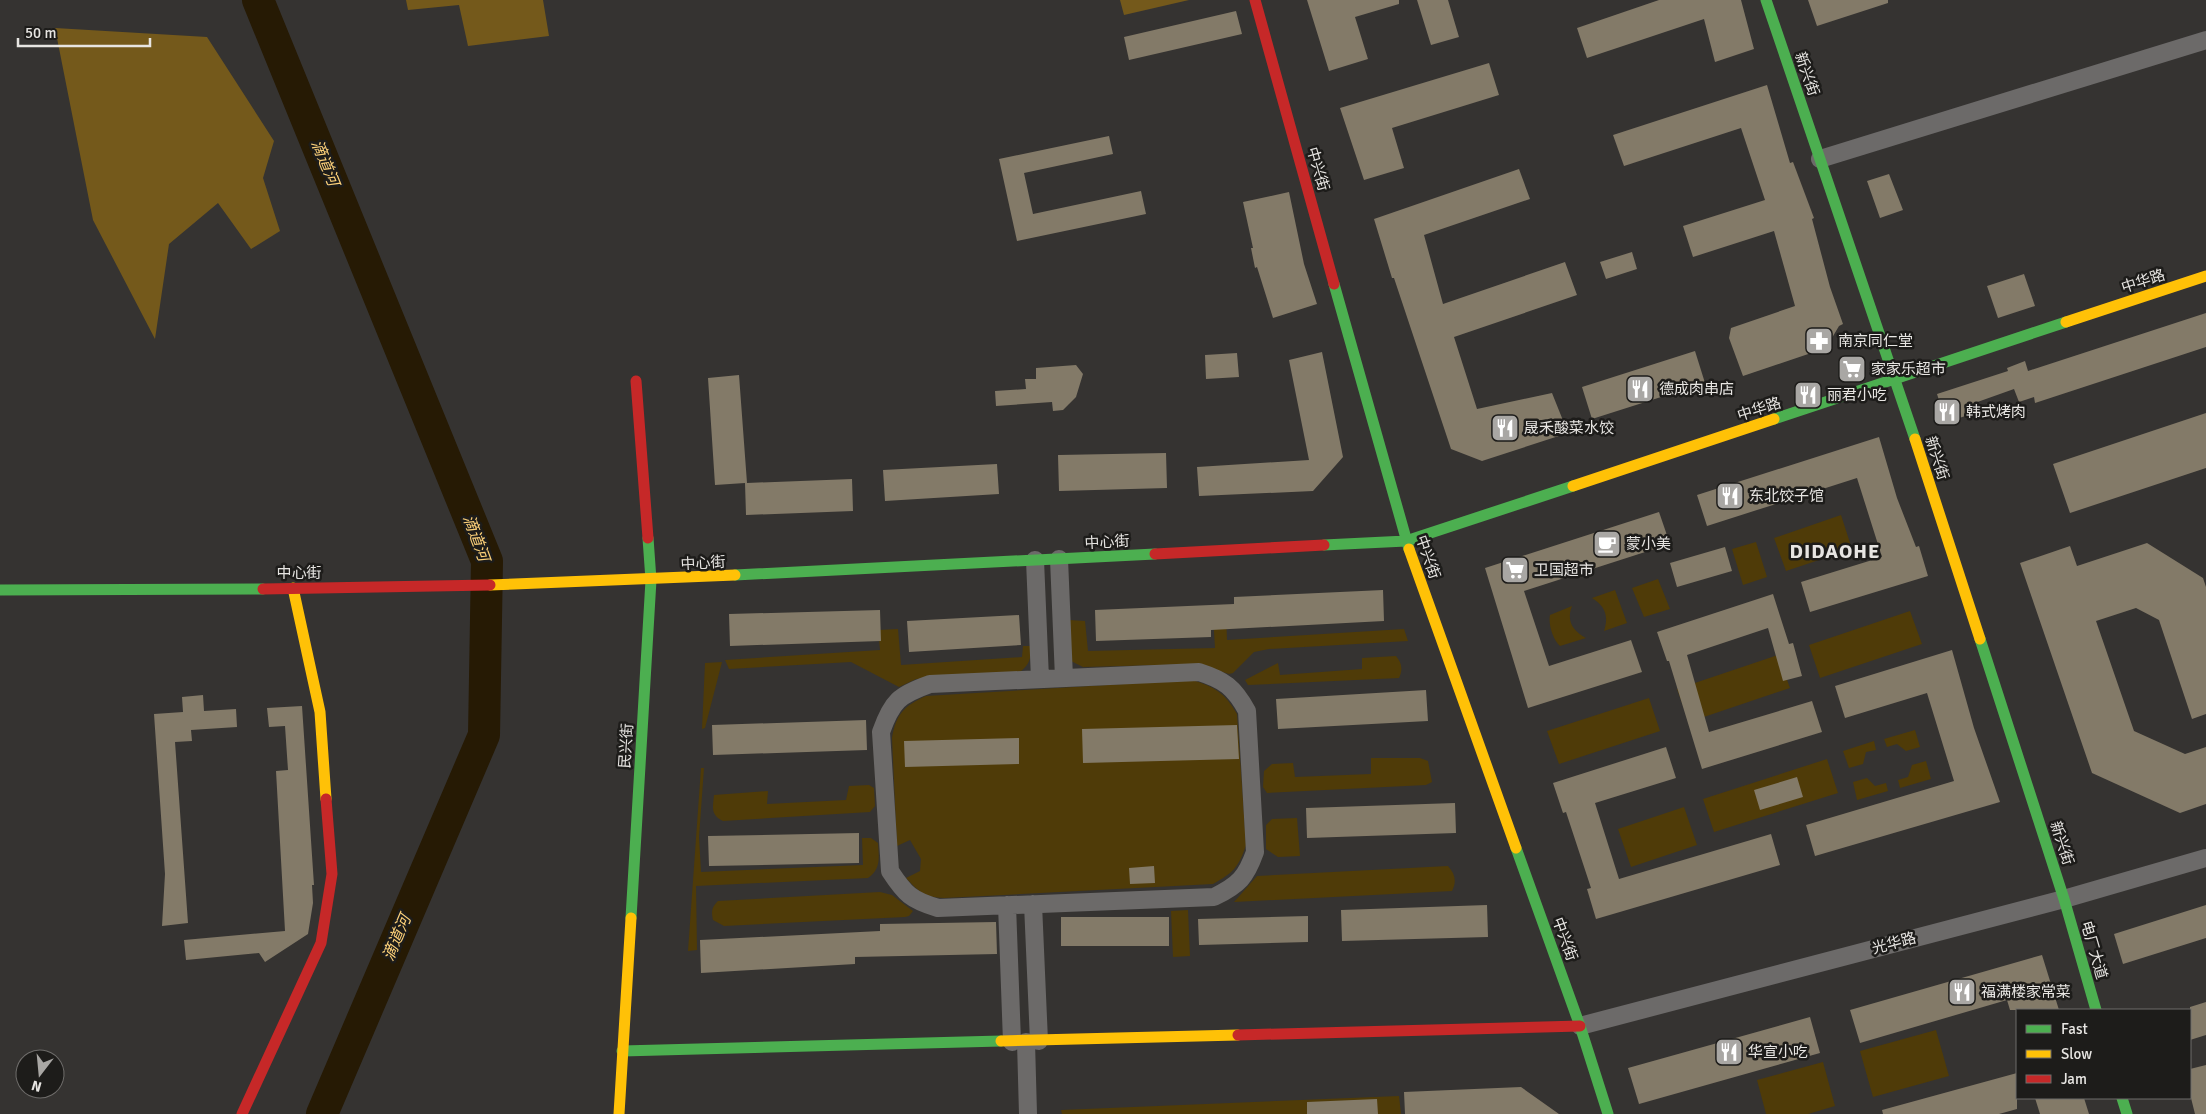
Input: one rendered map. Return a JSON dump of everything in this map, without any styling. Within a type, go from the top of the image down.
[{"type":"street","name":"中兴街","points":[[1255,0],[1406,541],[1580,1026],[1608,1114]]},
{"type":"street","name":"新兴街","points":[[1766,0],[1896,379],[2064,898]]},
{"type":"street","points":[[1820,159],[2206,40]]},
{"type":"street","name":"中华路","points":[[1406,541],[2206,276]]},
{"type":"street","name":"民兴街","points":[[619,1114],[651,580],[636,381]]},
{"type":"street","name":"中心街","points":[[0,590],[389,588],[521,585],[1406,541]]},
{"type":"street","points":[[1059,559],[1064,678]]},
{"type":"street","points":[[1035,560],[1040,679]]},
{"type":"street","points":[[242,1114],[321,942],[332,874],[320,712],[293,588]]},
{"type":"street","points":[[1199,672],[1218,679],[1236,692],[1247,711],[1255,852],[1247,873],[1232,889],[1214,897],[938,908],[918,903],[901,889],[890,871],[881,732],[888,711],[906,693],[930,684],[1040,679],[1199,672]]},
{"type":"street","name":"光华路","points":[[1580,1026],[2064,898],[2206,858]]},
{"type":"street","name":"电厂大道","points":[[2064,898],[2096,1009]]},
{"type":"street","points":[[1028,1114],[1026,1042],[1033,904]]},
{"type":"street","points":[[1006,906],[1026,1042]]},
{"type":"street","points":[[622,1051],[1026,1042],[1580,1026]]},
{"type":"street","points":[[2122,1099],[2126,1114]]},
{"type":"shaded area","points":[[406,0],[543,0],[549,36],[468,46],[459,5],[408,10]]},
{"type":"shaded area","points":[[1120,0],[1189,0],[1124,15]]},
{"type":"shaded area","points":[[55,28],[207,37],[274,141],[263,178],[280,231],[251,249],[218,203],[169,244],[155,339],[93,220]]},
{"type":"shaded area","points":[[1841,515],[1852,549],[1786,571],[1774,538]]},
{"type":"shaded area","points":[[1756,542],[1767,577],[1743,585],[1732,549]]},
{"type":"shaded area","points":[[1658,579],[1670,609],[1644,617],[1632,588]]},
{"type":"shaded area","points":[[1615,590],[1627,623],[1604,631],[1605,612],[1600,604],[1592,598]]},
{"type":"shaded area","points":[[1572,606],[1570,621],[1574,629],[1586,638],[1560,646],[1552,632],[1550,615]]},
{"type":"shaded area","points":[[1910,611],[1922,644],[1820,678],[1809,645]]},
{"type":"shaded area","points":[[1226,614],[1227,640],[1404,629],[1408,641],[1269,649],[1254,652],[1233,673],[1229,674],[1198,664],[1083,667],[1071,661],[1069,620],[1085,621],[1088,651],[1215,648],[1213,615]]},
{"type":"shaded area","points":[[898,629],[901,665],[1022,657],[1023,646],[1031,646],[1030,657],[1026,666],[1020,672],[916,679],[899,687],[851,662],[729,669],[725,660],[880,650],[878,630]]},
{"type":"shaded area","points":[[1778,655],[1790,688],[1689,722],[1677,689]]},
{"type":"shaded area","points":[[1396,656],[1400,661],[1401,667],[1399,678],[1248,685],[1245,680],[1278,663],[1280,675],[1362,669],[1362,658]]},
{"type":"shaded area","points":[[722,662],[705,728],[702,729],[705,663]]},
{"type":"shaded area","points":[[1192,680],[1207,685],[1219,692],[1237,714],[1246,845],[1238,864],[1226,876],[1213,884],[944,898],[923,893],[906,878],[920,871],[921,859],[910,840],[897,846],[892,738],[899,717],[912,703],[926,696]]},
{"type":"shaded area","points":[[1649,698],[1660,731],[1559,764],[1547,731]]},
{"type":"shaded area","points":[[1915,730],[1920,747],[1906,751],[1897,744],[1887,747],[1884,739]]},
{"type":"shaded area","points":[[1874,741],[1876,750],[1866,752],[1863,764],[1849,768],[1843,751]]},
{"type":"shaded area","points":[[1371,758],[1420,758],[1428,761],[1432,782],[1426,785],[1267,793],[1263,787],[1264,771],[1272,764],[1293,763],[1295,777],[1371,774]]},
{"type":"shaded area","points":[[1827,759],[1838,793],[1714,832],[1703,799]]},
{"type":"shaded area","points":[[1926,761],[1931,779],[1900,788],[1898,780],[1908,777],[1912,765]]},
{"type":"shaded area","points":[[701,768],[704,768],[699,837],[701,872],[863,865],[862,838],[871,838],[878,843],[879,858],[875,871],[868,878],[696,886],[697,950],[688,951]]},
{"type":"shaded area","points":[[1867,778],[1875,786],[1886,783],[1888,791],[1857,800],[1853,782]]},
{"type":"shaded area","points":[[869,785],[874,788],[875,806],[870,812],[723,821],[716,816],[713,810],[714,795],[768,791],[767,804],[846,800],[849,786]]},
{"type":"shaded area","points":[[1684,807],[1697,845],[1631,867],[1618,829]]},
{"type":"shaded area","points":[[1297,818],[1300,856],[1278,857],[1266,849],[1266,825],[1272,819]]},
{"type":"shaded area","points":[[1448,866],[1454,878],[1452,891],[1234,902],[1257,876]]},
{"type":"shaded area","points":[[880,892],[892,895],[913,911],[909,916],[905,917],[724,926],[713,920],[712,917],[712,909],[718,901]]},
{"type":"shaded area","points":[[1188,910],[1190,956],[1173,957],[1171,911]]},
{"type":"shaded area","points":[[1936,1030],[1949,1076],[1873,1097],[1860,1051]]},
{"type":"shaded area","points":[[1823,1062],[1835,1106],[1808,1114],[1766,1114],[1757,1080]]},
{"type":"shaded area","points":[[1399,1096],[1401,1114],[1062,1114],[1061,1110]]},
{"type":"building","points":[[1307,0],[1399,0],[1399,4],[1355,17],[1368,59],[1329,71]]},
{"type":"building","points":[[1417,0],[1448,0],[1459,37],[1431,45]]},
{"type":"building","points":[[1659,0],[1741,0],[1754,49],[1715,62],[1704,19],[1587,58],[1577,28]]},
{"type":"building","points":[[1808,0],[1888,0],[1888,3],[1817,26]]},
{"type":"building","points":[[1236,11],[1242,34],[1129,60],[1124,37]]},
{"type":"building","points":[[1489,63],[1499,95],[1392,128],[1404,168],[1364,180],[1340,108]]},
{"type":"building","points":[[1767,85],[1790,163],[1793,162],[1814,218],[1812,219],[1830,287],[1843,324],[1839,326],[1826,348],[1743,376],[1729,338],[1731,328],[1795,306],[1774,231],[1693,257],[1683,226],[1765,200],[1741,128],[1624,166],[1613,135]]},
{"type":"building","points":[[1109,136],[1113,154],[1024,173],[1033,214],[1141,191],[1146,214],[1017,241],[999,159]]},
{"type":"building","points":[[1519,169],[1530,199],[1424,235],[1443,304],[1565,262],[1577,295],[1454,337],[1477,409],[1552,393],[1568,433],[1482,461],[1451,449],[1394,278],[1392,278],[1374,219]]},
{"type":"building","points":[[1889,174],[1903,210],[1880,218],[1867,181]]},
{"type":"building","points":[[1289,192],[1304,264],[1317,304],[1273,318],[1257,267],[1255,268],[1251,248],[1253,248],[1243,202]]},
{"type":"building","points":[[1632,252],[1637,269],[1606,279],[1600,262]]},
{"type":"building","points":[[2024,274],[2035,306],[1998,318],[1987,286]]},
{"type":"building","points":[[2206,313],[2206,347],[2035,403],[2034,397],[2019,402],[2014,389],[1969,405],[1972,414],[1946,422],[1937,394],[2008,371],[2007,368],[2025,361],[2028,371]]},
{"type":"building","points":[[1695,351],[1705,383],[1592,419],[1582,387]]},
{"type":"building","points":[[1322,352],[1343,457],[1313,491],[1199,496],[1197,467],[1309,460],[1289,360]]},
{"type":"building","points":[[1237,353],[1239,377],[1206,379],[1205,355]]},
{"type":"building","points":[[1076,365],[1083,374],[1076,397],[1063,410],[1053,411],[1052,402],[996,406],[995,391],[1026,389],[1025,379],[1036,379],[1036,368]]},
{"type":"building","points":[[739,375],[747,483],[852,479],[853,511],[746,515],[745,483],[715,485],[708,378]]},
{"type":"building","points":[[2206,413],[2206,468],[2070,513],[2053,464]]},
{"type":"building","points":[[1879,437],[1897,498],[1916,547],[1919,546],[1928,576],[1810,612],[1801,582],[1882,557],[1857,478],[1707,526],[1697,495]]},
{"type":"building","points":[[1166,453],[1167,488],[1059,491],[1058,455]]},
{"type":"building","points":[[997,464],[999,494],[885,501],[883,470]]},
{"type":"building","points":[[1659,512],[1670,544],[1524,591],[1549,666],[1631,640],[1642,672],[1528,708],[1485,568]]},
{"type":"building","points":[[2147,543],[2203,578],[2206,587],[2206,714],[2192,719],[2159,620],[2136,608],[2096,621],[2134,731],[2185,754],[2206,747],[2206,804],[2180,813],[2092,773],[2020,563],[2070,546],[2077,566]]},
{"type":"building","points":[[1725,547],[1732,571],[1677,587],[1670,563]]},
{"type":"building","points":[[1383,590],[1384,621],[1211,630],[1211,637],[1096,641],[1095,610],[1234,604],[1234,597]]},
{"type":"building","points":[[1773,594],[1789,644],[1793,643],[1802,676],[1783,681],[1768,628],[1687,655],[1709,732],[1812,701],[1822,732],[1702,769],[1669,661],[1667,661],[1657,632]]},
{"type":"building","points":[[880,610],[881,641],[730,646],[729,614]]},
{"type":"building","points":[[1019,615],[1021,645],[909,652],[907,621]]},
{"type":"building","points":[[1952,650],[1974,728],[2000,802],[1815,856],[1806,825],[1954,781],[1927,693],[1845,718],[1835,686]]},
{"type":"building","points":[[1426,690],[1428,721],[1278,729],[1276,699]]},
{"type":"building","points":[[203,695],[204,711],[236,709],[237,727],[191,730],[192,741],[175,742],[188,923],[162,926],[165,874],[154,714],[183,712],[182,697]]},
{"type":"building","points":[[302,706],[314,885],[312,885],[313,903],[308,934],[265,962],[259,953],[186,960],[184,940],[285,931],[276,771],[288,770],[285,726],[269,727],[267,708]]},
{"type":"building","points":[[866,720],[867,750],[713,755],[712,725]]},
{"type":"building","points":[[1237,725],[1239,759],[1083,763],[1082,729]]},
{"type":"building","points":[[1019,738],[1019,764],[905,767],[904,741]]},
{"type":"building","points":[[1666,747],[1676,778],[1595,803],[1619,879],[1771,834],[1780,865],[1596,919],[1587,889],[1591,888],[1566,812],[1563,813],[1553,783]]},
{"type":"building","points":[[1797,777],[1803,797],[1760,810],[1754,790]]},
{"type":"building","points":[[1455,803],[1456,833],[1307,838],[1306,808]]},
{"type":"building","points":[[859,833],[859,863],[709,866],[708,836]]},
{"type":"building","points":[[1154,866],[1155,883],[1130,884],[1129,868]]},
{"type":"building","points":[[1487,905],[1488,937],[1342,941],[1341,910]]},
{"type":"building","points":[[2206,905],[2206,938],[2123,964],[2114,934]]},
{"type":"building","points":[[1308,916],[1308,942],[1199,945],[1198,919]]},
{"type":"building","points":[[1061,917],[1169,917],[1169,946],[1061,946]]},
{"type":"building","points":[[996,922],[997,954],[855,957],[855,964],[701,973],[700,940],[880,931],[880,924]]},
{"type":"building","points":[[2042,955],[2059,1009],[2010,1010],[2007,1000],[1860,1043],[1850,1010]]},
{"type":"building","points":[[2206,1002],[2206,1035],[2191,1040],[2191,1009],[2190,1007]]},
{"type":"building","points":[[1810,1017],[1820,1053],[1639,1104],[1628,1068]]},
{"type":"building","points":[[2206,1065],[2206,1114],[2195,1114],[2191,1098],[2191,1069]]},
{"type":"building","points":[[2016,1073],[2017,1109],[1999,1114],[1883,1114],[1882,1110]]},
{"type":"building","points":[[1521,1087],[1559,1114],[1405,1114],[1404,1092]]},
{"type":"building","points":[[1377,1099],[1378,1114],[1307,1114],[1307,1102]]},
{"type":"building","points":[[2035,1099],[2084,1099],[2089,1114],[2040,1114]]},
{"type":"waterway","name":"滴道河","points":[[258,0],[487,561],[484,735],[322,1114]]},
{"type":"traffic: fast","points":[[1766,0],[1915,439]]},
{"type":"traffic: fast","points":[[1334,284],[1409,549]]},
{"type":"traffic: fast","points":[[1774,419],[2066,322]]},
{"type":"traffic: fast","points":[[1324,545],[1406,541],[1573,486]]},
{"type":"traffic: fast","points":[[631,918],[651,580],[648,538]]},
{"type":"traffic: fast","points":[[735,575],[1155,554]]},
{"type":"traffic: fast","points":[[0,590],[263,589]]},
{"type":"traffic: fast","points":[[1980,639],[2064,899],[2096,1009]]},
{"type":"traffic: fast","points":[[1516,848],[1580,1026],[1608,1114]]},
{"type":"traffic: fast","points":[[622,1051],[1001,1041]]},
{"type":"traffic: fast","points":[[2122,1099],[2127,1114]]},
{"type":"traffic: slow","points":[[2066,322],[2206,276]]},
{"type":"traffic: slow","points":[[1573,486],[1774,419]]},
{"type":"traffic: slow","points":[[1915,439],[1980,639]]},
{"type":"traffic: slow","points":[[1409,549],[1516,848]]},
{"type":"traffic: slow","points":[[490,585],[735,575]]},
{"type":"traffic: slow","points":[[293,588],[320,712],[326,799]]},
{"type":"traffic: slow","points":[[619,1114],[631,918]]},
{"type":"traffic: slow","points":[[1001,1041],[1238,1035]]},
{"type":"traffic: jam","points":[[1255,0],[1334,284]]},
{"type":"traffic: jam","points":[[636,381],[648,538]]},
{"type":"traffic: jam","points":[[1155,554],[1324,545]]},
{"type":"traffic: jam","points":[[263,589],[490,585]]},
{"type":"traffic: jam","points":[[242,1114],[321,943],[332,874],[326,799]]},
{"type":"traffic: jam","points":[[1238,1035],[1580,1026]]},
{"type":"place","name":"南京同仁堂","points":[[1819,341]]},
{"type":"place","name":"家家乐超市","points":[[1852,369]]},
{"type":"place","name":"德成肉串店","points":[[1640,389]]},
{"type":"place","name":"丽君小吃","points":[[1808,395]]},
{"type":"place","name":"韩式烤肉","points":[[1947,412]]},
{"type":"place","name":"晟禾酸菜水饺","points":[[1505,428]]},
{"type":"place","name":"东北饺子馆","points":[[1730,496]]},
{"type":"place","name":"蒙小美","points":[[1607,544]]},
{"type":"place","name":"卫国超市","points":[[1515,570]]},
{"type":"place","name":"福满楼家常菜","points":[[1962,992]]},
{"type":"place","name":"华宣小吃","points":[[1729,1052]]},
{"type":"district","name":"DIDAOHE","points":[[1835,551]]}]
